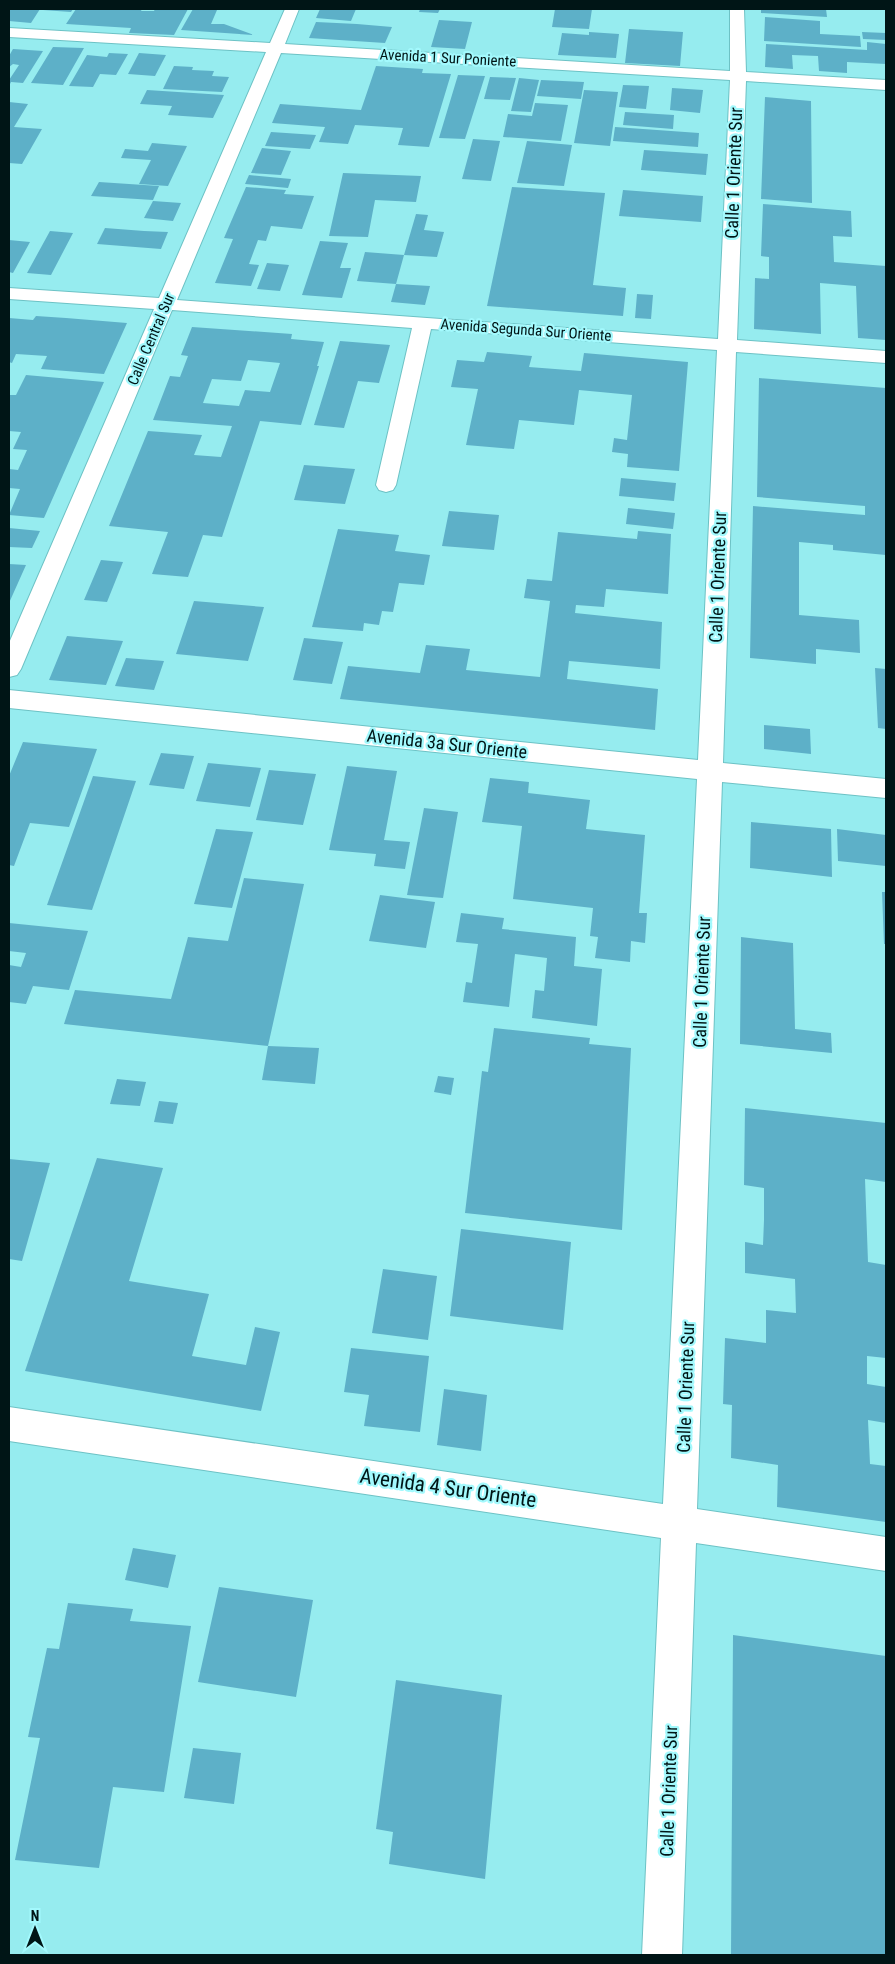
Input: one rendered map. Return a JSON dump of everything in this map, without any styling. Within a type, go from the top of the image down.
[{"type":"street","name":"Calle Central Sur","points":[[9,669],[292,9]]},
{"type":"street","name":"Calle 1 Oriente Sur","points":[[662,1955],[738,76],[737,9]]},
{"type":"street","name":"Avenida 1 Sur Poniente","points":[[9,32],[886,85]]},
{"type":"street","name":"Avenida Segunda Sur Oriente","points":[[9,293],[886,357]]},
{"type":"street","points":[[386,485],[423,323]]},
{"type":"street","name":"Avenida 3a Sur Oriente","points":[[9,699],[886,788]]},
{"type":"street","name":"Avenida 4 Sur Oriente","points":[[9,1424],[886,1554]]},
{"type":"building","points":[[9,9],[40,9],[31,23],[9,21]]},
{"type":"building","points":[[43,9],[73,9],[71,12]]},
{"type":"building","points":[[76,9],[142,9],[141,11],[154,11],[155,9],[188,9],[174,35],[129,33],[131,28],[66,24]]},
{"type":"building","points":[[193,9],[217,10],[211,24],[224,24],[254,35],[181,30]]},
{"type":"building","points":[[320,9],[356,9],[351,21],[316,18]]},
{"type":"building","points":[[420,9],[440,9],[438,13],[419,12]]},
{"type":"building","points":[[555,9],[592,9],[589,29],[552,27]]},
{"type":"building","points":[[761,9],[826,9],[827,17],[761,13]]},
{"type":"building","points":[[765,17],[820,21],[820,34],[860,36],[861,47],[764,41]]},
{"type":"building","points":[[439,20],[472,22],[465,49],[431,47]]},
{"type":"building","points":[[316,22],[392,27],[385,43],[309,38]]},
{"type":"building","points":[[629,29],[683,32],[680,66],[625,63]]},
{"type":"building","points":[[589,32],[619,34],[616,58],[558,55],[562,33],[589,35]]},
{"type":"building","points":[[862,32],[886,33],[886,40],[863,39]]},
{"type":"building","points":[[867,42],[886,44],[886,64],[847,62],[847,73],[819,71],[818,56],[792,55],[793,69],[765,67],[766,44],[867,50]]},
{"type":"building","points":[[53,47],[84,48],[63,85],[31,83]]},
{"type":"building","points":[[13,49],[43,51],[23,83],[11,82],[9,86],[9,80],[19,65],[13,64],[9,67],[9,56]]},
{"type":"building","points":[[109,53],[128,54],[116,75],[100,74],[93,87],[69,86],[87,55],[107,57]]},
{"type":"building","points":[[139,53],[166,55],[155,76],[128,74]]},
{"type":"building","points":[[174,66],[193,67],[192,70],[214,71],[212,76],[229,77],[222,92],[163,89]]},
{"type":"building","points":[[376,66],[423,69],[422,73],[451,74],[429,147],[398,145],[403,128],[355,125],[348,144],[319,142],[325,127],[272,123],[280,104],[361,110]]},
{"type":"building","points":[[458,75],[485,76],[465,139],[439,138]]},
{"type":"building","points":[[490,77],[516,78],[510,100],[484,99]]},
{"type":"building","points":[[519,78],[539,80],[531,112],[511,111]]},
{"type":"building","points":[[541,80],[584,82],[581,99],[537,96]]},
{"type":"building","points":[[623,85],[649,86],[646,109],[619,107]]},
{"type":"building","points":[[672,88],[703,90],[700,113],[670,110]]},
{"type":"building","points":[[147,90],[224,95],[213,118],[168,115],[172,106],[140,104]]},
{"type":"building","points":[[584,90],[618,92],[610,146],[574,143]]},
{"type":"building","points":[[765,97],[811,101],[812,203],[761,199]]},
{"type":"building","points":[[9,102],[28,104],[14,127],[42,129],[22,164],[9,163]]},
{"type":"building","points":[[535,103],[568,105],[561,141],[503,137],[508,114],[532,116]]},
{"type":"building","points":[[625,112],[674,115],[673,129],[623,125]]},
{"type":"building","points":[[615,127],[699,133],[698,147],[613,141]]},
{"type":"building","points":[[271,132],[316,135],[310,149],[265,146]]},
{"type":"building","points":[[473,139],[500,141],[491,181],[462,179]]},
{"type":"building","points":[[527,141],[572,145],[564,186],[517,183]]},
{"type":"building","points":[[152,143],[187,146],[168,186],[139,184],[151,160],[121,158],[125,149],[148,151]]},
{"type":"building","points":[[262,148],[291,151],[281,175],[251,173]]},
{"type":"building","points":[[644,150],[708,154],[706,175],[641,170]]},
{"type":"building","points":[[343,173],[421,176],[416,202],[375,200],[368,237],[329,236]]},
{"type":"building","points":[[249,175],[291,179],[288,188],[245,184]]},
{"type":"building","points":[[99,182],[159,186],[153,200],[91,196]]},
{"type":"building","points":[[246,187],[286,190],[284,194],[314,196],[302,229],[271,226],[266,241],[258,240],[249,264],[259,265],[251,286],[215,283],[233,239],[224,238]]},
{"type":"building","points":[[512,187],[605,193],[593,285],[626,288],[623,316],[487,306]]},
{"type":"building","points":[[623,190],[703,196],[701,222],[619,216]]},
{"type":"building","points":[[153,201],[181,203],[173,221],[144,218]]},
{"type":"building","points":[[763,204],[851,211],[852,237],[833,236],[834,262],[886,266],[886,340],[858,338],[856,286],[820,283],[821,334],[754,329],[755,278],[769,279],[769,257],[761,256]]},
{"type":"building","points":[[416,214],[428,215],[424,230],[444,232],[437,257],[404,255]]},
{"type":"building","points":[[105,228],[168,232],[161,249],[97,244]]},
{"type":"building","points":[[50,231],[73,233],[51,275],[27,273]]},
{"type":"building","points":[[9,240],[30,242],[13,273],[9,272]]},
{"type":"building","points":[[320,241],[348,243],[340,268],[351,268],[342,298],[302,295]]},
{"type":"building","points":[[365,252],[404,255],[396,284],[357,281]]},
{"type":"building","points":[[267,263],[289,265],[280,291],[257,289]]},
{"type":"building","points":[[396,284],[430,286],[425,305],[391,302]]},
{"type":"building","points":[[637,294],[653,295],[651,319],[635,318]]},
{"type":"building","points":[[36,316],[127,323],[104,374],[41,369],[47,356],[16,354],[12,363],[9,362],[9,318],[33,320]]},
{"type":"building","points":[[192,327],[292,334],[291,339],[324,342],[317,366],[319,366],[301,425],[260,421],[222,537],[203,535],[188,577],[152,574],[168,532],[109,526],[148,431],[202,435],[194,455],[221,457],[232,426],[153,420],[170,376],[180,377],[188,356],[181,355]],"holes":[[[248,360],[280,363],[270,392],[245,390],[239,406],[203,403],[212,379],[241,381]]]},
{"type":"building","points":[[340,341],[390,345],[379,383],[358,381],[344,428],[314,425]]},
{"type":"building","points":[[487,352],[532,356],[529,367],[581,371],[584,353],[688,362],[679,471],[627,467],[628,454],[612,452],[614,438],[627,440],[632,395],[579,390],[574,425],[519,420],[514,449],[466,445],[478,389],[451,387],[457,360],[484,362]]},
{"type":"building","points":[[26,375],[104,382],[44,518],[9,515],[20,489],[9,488],[9,469],[18,470],[27,450],[13,449],[21,432],[9,431],[9,395],[16,395]]},
{"type":"building","points":[[759,378],[886,388],[886,555],[833,550],[833,545],[799,542],[799,615],[859,620],[860,653],[816,649],[816,664],[750,658],[753,506],[865,515],[865,506],[757,497]]},
{"type":"building","points":[[304,465],[355,469],[345,504],[294,500]]},
{"type":"building","points":[[621,478],[676,483],[674,501],[619,496]]},
{"type":"building","points":[[628,508],[675,513],[673,529],[626,524]]},
{"type":"building","points":[[449,511],[499,515],[494,550],[442,546]]},
{"type":"building","points":[[9,528],[40,531],[32,548],[9,547]]},
{"type":"building","points":[[338,529],[399,535],[395,551],[430,555],[424,585],[399,583],[393,612],[382,611],[379,625],[364,623],[363,631],[312,627]]},
{"type":"building","points":[[638,531],[671,534],[668,594],[606,589],[604,607],[576,605],[575,613],[662,622],[660,669],[569,661],[567,679],[658,689],[655,730],[340,699],[348,666],[420,673],[426,645],[470,649],[466,670],[540,677],[550,601],[524,598],[527,579],[552,581],[558,532],[637,539]]},
{"type":"building","points":[[101,560],[123,562],[107,602],[84,600]]},
{"type":"building","points":[[9,564],[26,565],[9,603]]},
{"type":"building","points":[[194,601],[264,607],[248,661],[176,654]]},
{"type":"building","points":[[67,636],[123,641],[106,685],[49,680]]},
{"type":"building","points":[[304,638],[343,642],[332,684],[293,680]]},
{"type":"building","points":[[126,658],[164,661],[154,690],[115,686]]},
{"type":"building","points":[[875,668],[886,669],[886,729],[878,728]]},
{"type":"building","points":[[764,725],[810,729],[811,754],[764,749]]},
{"type":"building","points":[[23,742],[97,749],[69,827],[30,823],[14,866],[9,865],[9,776]]},
{"type":"building","points":[[161,753],[194,756],[184,789],[149,785]]},
{"type":"building","points":[[208,763],[261,768],[250,807],[196,801]]},
{"type":"building","points":[[347,766],[397,771],[384,840],[410,842],[405,869],[374,866],[376,854],[329,850]]},
{"type":"building","points":[[269,770],[316,774],[303,825],[256,820]]},
{"type":"building","points":[[93,776],[136,781],[92,910],[47,905]]},
{"type":"building","points":[[490,778],[529,782],[528,793],[590,800],[586,829],[645,835],[639,913],[647,913],[645,943],[631,941],[630,962],[595,958],[598,937],[590,936],[593,908],[513,899],[522,826],[482,822]]},
{"type":"building","points":[[424,808],[458,812],[443,898],[407,895]]},
{"type":"building","points":[[751,822],[831,829],[832,877],[750,868]]},
{"type":"building","points":[[216,829],[253,832],[232,908],[194,904]]},
{"type":"building","points":[[837,829],[886,835],[886,866],[838,861]]},
{"type":"building","points":[[244,878],[304,884],[268,1046],[64,1024],[75,990],[171,999],[188,937],[228,941]]},
{"type":"building","points":[[882,892],[886,892],[886,944],[884,944]]},
{"type":"building","points":[[380,895],[435,902],[426,948],[369,941]]},
{"type":"building","points":[[461,913],[504,918],[502,929],[576,937],[574,966],[602,969],[597,1026],[532,1018],[535,990],[544,991],[547,958],[515,954],[509,1007],[463,1002],[466,982],[472,983],[478,944],[456,942]]},
{"type":"building","points":[[9,923],[88,931],[69,990],[33,986],[26,1004],[9,1002],[9,965],[21,967],[26,953],[9,951]]},
{"type":"building","points":[[741,937],[793,943],[795,1029],[831,1033],[832,1053],[740,1044]]},
{"type":"building","points":[[494,1028],[590,1038],[589,1044],[631,1048],[622,1230],[465,1213],[482,1071],[488,1072]]},
{"type":"building","points":[[268,1046],[319,1048],[315,1084],[262,1080]]},
{"type":"building","points":[[438,1076],[454,1078],[451,1095],[434,1092]]},
{"type":"building","points":[[117,1079],[146,1082],[140,1106],[110,1104]]},
{"type":"building","points":[[159,1101],[178,1103],[173,1124],[154,1122]]},
{"type":"building","points":[[745,1108],[886,1123],[886,1182],[865,1179],[868,1262],[886,1265],[886,1358],[867,1356],[867,1384],[886,1387],[886,1423],[868,1420],[870,1464],[886,1466],[886,1522],[777,1507],[778,1465],[731,1458],[732,1405],[723,1404],[725,1338],[766,1343],[766,1310],[796,1313],[795,1279],[745,1273],[745,1242],[763,1245],[764,1188],[744,1185]]},
{"type":"building","points":[[97,1158],[163,1168],[129,1281],[209,1294],[192,1356],[246,1365],[255,1327],[280,1332],[261,1411],[25,1371]]},
{"type":"building","points":[[9,1159],[50,1163],[22,1261],[9,1259]]},
{"type":"building","points":[[461,1229],[571,1242],[563,1330],[450,1316]]},
{"type":"building","points":[[383,1269],[437,1276],[428,1340],[372,1333]]},
{"type":"building","points":[[351,1348],[429,1356],[420,1432],[364,1426],[369,1395],[344,1392]]},
{"type":"building","points":[[444,1389],[487,1395],[481,1451],[437,1445]]},
{"type":"building","points":[[133,1548],[176,1555],[168,1588],[125,1580]]},
{"type":"building","points":[[219,1587],[313,1600],[296,1697],[198,1682]]},
{"type":"building","points":[[68,1603],[133,1609],[130,1621],[191,1626],[164,1792],[113,1787],[99,1868],[15,1860],[40,1738],[28,1737],[47,1648],[59,1649]]},
{"type":"building","points":[[733,1635],[886,1656],[886,1955],[731,1955]]},
{"type":"building","points":[[396,1680],[502,1695],[485,1879],[389,1864],[393,1832],[376,1829]]},
{"type":"building","points":[[193,1748],[241,1753],[234,1804],[184,1798]]}]
